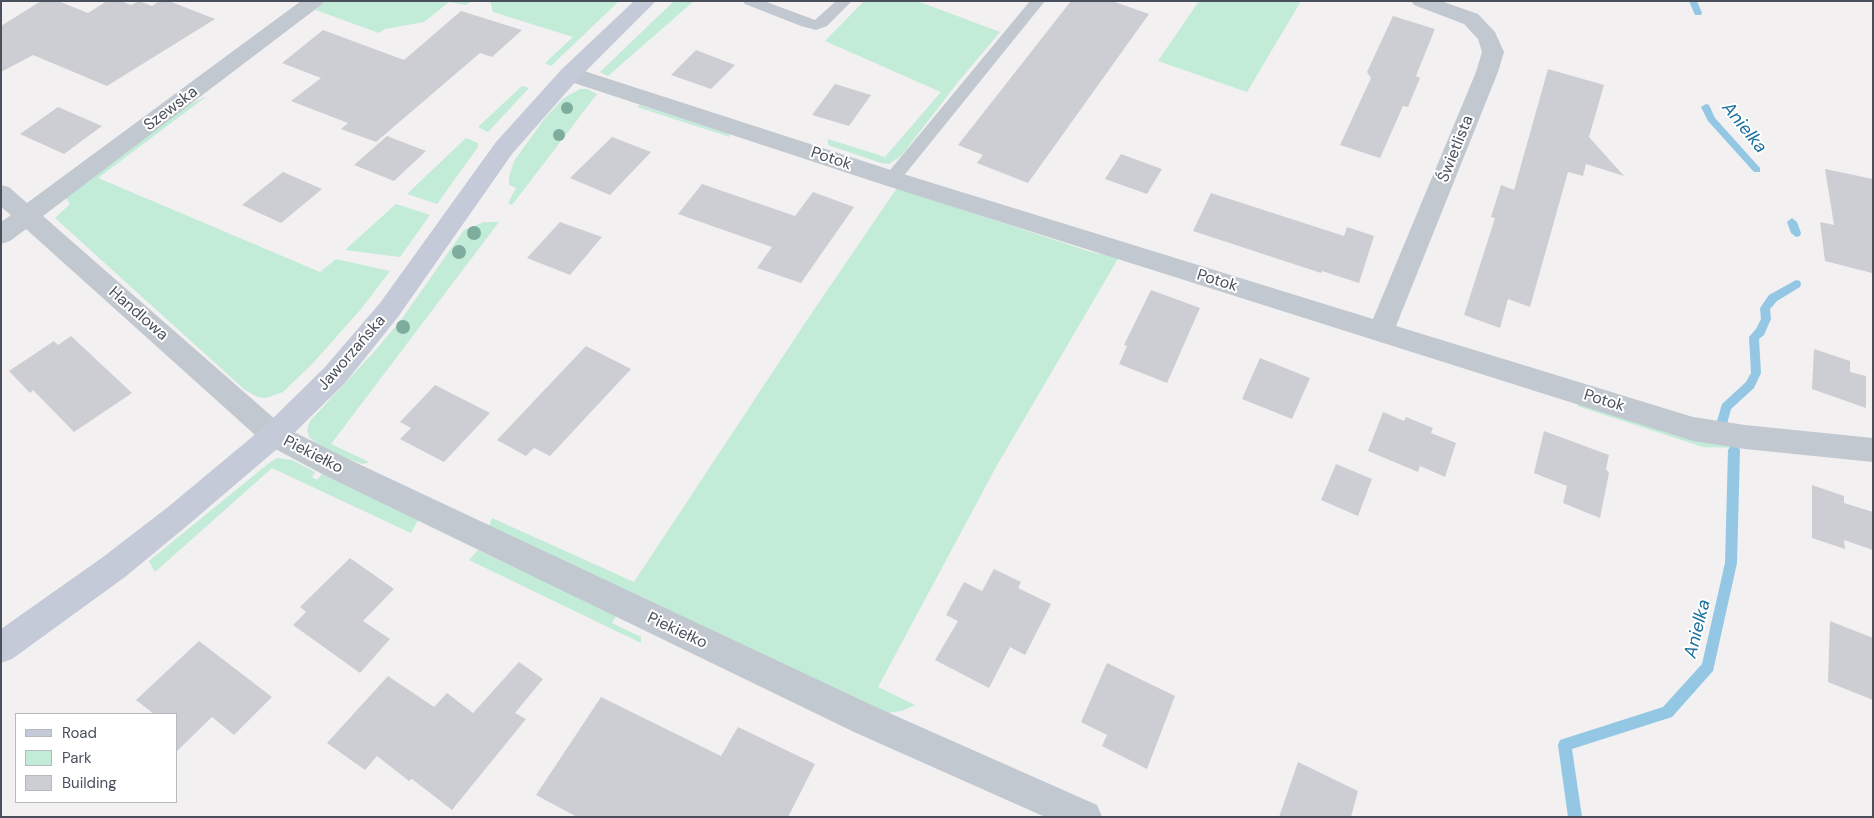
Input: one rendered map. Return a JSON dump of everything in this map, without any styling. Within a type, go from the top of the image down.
[{"type":"street","name":"Szewska","points":[[1,235],[28,217],[314,1]]},
{"type":"street","name":"Jaworzańska","points":[[1,648],[128,555],[213,488],[274,435],[335,375],[389,310],[504,148],[570,74],[646,1]]},
{"type":"street","name":"Świetlista","points":[[1381,332],[1488,72],[1493,52],[1488,37],[1471,19],[1421,1]]},
{"type":"street","name":"Potok","points":[[570,74],[892,179],[1693,429],[1745,438],[1873,450]]},
{"type":"street","name":"Handlowa","points":[[1,194],[274,435]]},
{"type":"street","name":"Piekiełko","points":[[274,435],[334,466],[866,720],[1085,817]]},
{"type":"lane","points":[[750,1],[810,24],[816,24],[822,23],[845,1]]},
{"type":"lane","points":[[892,179],[1038,1]]},
{"type":"green space","points":[[323,1],[472,1],[466,5],[449,2],[424,22],[385,29],[379,33],[313,9]]},
{"type":"green space","points":[[490,1],[619,1],[551,66],[545,63],[573,37],[493,12]]},
{"type":"green space","points":[[674,1],[694,1],[608,76],[600,72]]},
{"type":"green space","points":[[864,1],[917,1],[1000,32],[958,82],[901,156],[889,164],[828,145],[828,139],[885,157],[941,92],[825,41]]},
{"type":"green space","points":[[1199,1],[1301,1],[1247,92],[1158,61]]},
{"type":"green space","points":[[522,86],[529,88],[488,132],[478,127]]},
{"type":"green space","points":[[580,89],[587,89],[597,94],[512,205],[508,203],[516,188],[509,185],[509,177],[514,161],[545,118],[564,98]]},
{"type":"green space","points":[[207,96],[98,178],[320,272],[336,259],[390,271],[361,309],[312,364],[283,392],[266,398],[258,397],[245,390],[55,218],[70,204],[66,198],[174,112]]},
{"type":"green space","points":[[640,105],[730,134],[730,137],[637,107]]},
{"type":"green space","points":[[466,138],[478,143],[478,147],[437,204],[407,194]]},
{"type":"green space","points":[[897,188],[1091,252],[1119,257],[996,467],[878,687],[915,705],[902,711],[886,713],[488,529],[492,518],[634,582],[809,317]]},
{"type":"green space","points":[[396,204],[430,215],[400,257],[345,250]]},
{"type":"green space","points":[[484,222],[499,222],[331,444],[369,462],[363,464],[331,453],[316,443],[309,437],[307,430],[310,421],[401,320],[464,230]]},
{"type":"green space","points":[[1581,403],[1739,448],[1703,447],[1577,406]]},
{"type":"green space","points":[[277,458],[292,460],[315,472],[312,477],[317,480],[322,474],[418,520],[411,533],[272,468],[155,572],[149,561]]},
{"type":"green space","points":[[478,550],[617,615],[612,623],[641,637],[641,643],[469,560]]},
{"type":"building","points":[[41,1],[58,1],[88,13],[107,1],[121,1],[131,5],[139,1],[152,6],[159,1],[169,1],[215,19],[107,86],[33,55],[1,72],[1,26]]},
{"type":"building","points":[[1071,1],[1112,1],[1149,14],[1028,183],[977,163],[983,155],[958,145]]},
{"type":"building","points":[[461,11],[522,30],[492,57],[480,53],[376,142],[341,129],[348,123],[291,101],[321,78],[282,63],[323,30],[404,60]]},
{"type":"building","points":[[1393,16],[1435,29],[1416,76],[1420,78],[1408,107],[1403,106],[1380,158],[1340,145],[1371,78],[1367,72]]},
{"type":"building","points":[[696,50],[735,65],[711,89],[671,75]]},
{"type":"building","points":[[1548,69],[1604,85],[1589,137],[1624,176],[1586,164],[1583,176],[1568,172],[1530,307],[1508,299],[1500,328],[1464,315],[1495,218],[1491,217],[1501,185],[1514,190]]},
{"type":"building","points":[[835,84],[871,95],[849,126],[812,115]]},
{"type":"building","points":[[58,107],[102,126],[64,154],[20,134]]},
{"type":"building","points":[[387,136],[426,151],[394,181],[354,165]]},
{"type":"building","points":[[612,137],[651,152],[610,195],[570,178]]},
{"type":"building","points":[[1121,154],[1162,169],[1147,194],[1105,179]]},
{"type":"building","points":[[1825,169],[1873,179],[1872,273],[1825,261],[1820,222],[1834,225]]},
{"type":"building","points":[[283,172],[322,189],[281,223],[242,205]]},
{"type":"building","points":[[702,184],[795,216],[813,192],[854,207],[801,283],[757,268],[772,247],[678,214]]},
{"type":"building","points":[[1211,193],[1344,236],[1347,227],[1374,236],[1359,283],[1322,271],[1321,273],[1193,231]]},
{"type":"building","points":[[560,222],[602,237],[570,275],[527,258]]},
{"type":"building","points":[[1151,290],[1200,308],[1167,383],[1119,364],[1127,346],[1124,345]]},
{"type":"building","points":[[71,336],[132,393],[74,432],[33,390],[30,393],[9,371],[54,341],[58,345]]},
{"type":"building","points":[[586,346],[631,369],[550,456],[534,448],[526,456],[497,440]]},
{"type":"building","points":[[1814,349],[1850,361],[1850,372],[1866,376],[1866,408],[1812,389]]},
{"type":"building","points":[[1260,358],[1310,378],[1292,419],[1242,399]]},
{"type":"building","points":[[435,385],[490,413],[444,462],[400,439],[411,428],[400,422]]},
{"type":"building","points":[[1383,412],[1404,421],[1406,417],[1433,428],[1431,433],[1456,443],[1445,477],[1420,466],[1418,472],[1368,451]]},
{"type":"building","points":[[1544,431],[1609,455],[1606,469],[1609,473],[1600,518],[1563,503],[1567,486],[1534,473]]},
{"type":"building","points":[[1336,464],[1372,479],[1358,516],[1321,500]]},
{"type":"building","points":[[1812,485],[1844,496],[1844,503],[1873,512],[1873,550],[1844,540],[1845,549],[1812,538]]},
{"type":"building","points":[[350,558],[394,589],[363,621],[390,639],[360,673],[293,625],[306,612],[300,607]]},
{"type":"building","points":[[994,569],[1021,582],[1018,588],[1051,604],[1025,655],[1010,647],[989,688],[935,660],[958,621],[946,615],[964,582],[982,591]]},
{"type":"building","points":[[1830,621],[1873,638],[1873,700],[1828,682]]},
{"type":"building","points":[[199,641],[272,697],[234,735],[212,717],[178,750],[178,713],[153,713],[136,700]]},
{"type":"building","points":[[519,662],[543,679],[515,713],[526,719],[452,810],[412,779],[409,781],[377,756],[365,770],[327,743],[388,676],[434,707],[447,693],[473,713]]},
{"type":"building","points":[[1107,663],[1175,696],[1147,769],[1102,746],[1107,735],[1081,722]]},
{"type":"building","points":[[601,697],[721,756],[738,727],[815,764],[788,817],[577,817],[536,795]]},
{"type":"building","points":[[1298,762],[1358,791],[1351,817],[1279,817]]},
{"type":"waterway","name":"Anielka","points":[[1693,1],[1698,13]]},
{"type":"waterway","name":"Anielka","points":[[1706,107],[1711,119],[1757,170]]},
{"type":"waterway","name":"Anielka","points":[[1792,222],[1796,233]]},
{"type":"waterway","name":"Anielka","points":[[1723,421],[1726,407],[1750,385],[1756,373],[1754,337],[1760,332],[1766,319],[1765,308],[1773,298],[1796,284]]},
{"type":"waterway","name":"Anielka","points":[[1575,817],[1565,745],[1667,712],[1708,667],[1731,563],[1734,450]]}]
